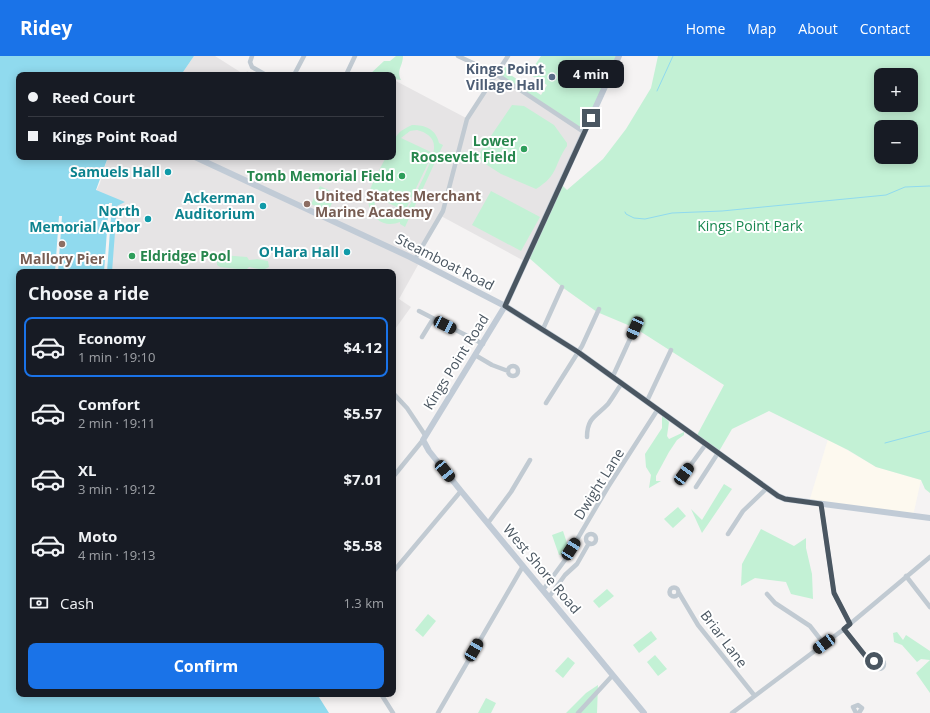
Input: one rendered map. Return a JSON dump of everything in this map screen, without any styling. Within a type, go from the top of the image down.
[{"type":"street","points":[[252,56],[250,62],[252,67],[261,72]]},
{"type":"street","points":[[296,72],[304,56]]},
{"type":"street","points":[[347,72],[355,56]]},
{"type":"street","points":[[458,56],[496,74],[584,132]]},
{"type":"street","points":[[415,259],[443,211],[468,119],[508,56]]},
{"type":"street","name":"Kings Point Road","points":[[424,438],[505,306],[619,56]]},
{"type":"street","name":"Steamboat Road","points":[[201,160],[415,259],[505,306],[543,329],[613,376],[718,453],[785,499],[930,518]]},
{"type":"street","points":[[543,329],[562,287]]},
{"type":"street","points":[[546,403],[578,352],[599,309]]},
{"type":"street","points":[[419,311],[483,344]]},
{"type":"street","points":[[422,337],[433,319]]},
{"type":"street","points":[[613,376],[635,328]]},
{"type":"street","points":[[647,401],[671,350]]},
{"type":"street","points":[[476,355],[492,365],[508,371]]},
{"type":"street","points":[[587,437],[587,427],[592,419],[608,404],[622,383]]},
{"type":"street","points":[[396,396],[407,408],[424,438],[396,473]]},
{"type":"street","name":"Dwight Lane","points":[[543,590],[565,560],[608,487],[658,409]]},
{"type":"street","name":"West Shore Road","points":[[424,438],[429,451],[549,596],[612,676],[644,713]]},
{"type":"street","points":[[684,474],[706,444]]},
{"type":"street","points":[[696,487],[699,485],[718,453]]},
{"type":"street","points":[[488,523],[511,492],[530,460]]},
{"type":"street","points":[[728,534],[743,511],[767,488]]},
{"type":"street","points":[[396,568],[461,491]]},
{"type":"street","points":[[821,504],[834,593],[850,624]]},
{"type":"street","points":[[549,596],[565,575],[577,564],[589,543]]},
{"type":"street","points":[[732,713],[844,629],[930,557]]},
{"type":"street","points":[[438,713],[523,566]]},
{"type":"street","points":[[906,576],[930,607]]},
{"type":"street","name":"Briar Lane","points":[[679,593],[698,625],[754,695]]},
{"type":"street","points":[[768,594],[775,603],[810,626],[824,644]]},
{"type":"street","points":[[844,629],[867,658],[874,663]]},
{"type":"street","points":[[578,713],[612,676]]},
{"type":"street","points":[[383,697],[393,713]]},
{"type":"shaded area","points":[[194,56],[215,56],[240,72],[183,72]]},
{"type":"shaded area","name":"United States Merchant Marine Academy","points":[[496,74],[584,132],[526,262],[441,216],[415,259],[418,265],[399,299],[411,307],[396,328],[396,269],[59,269],[100,183],[107,160],[396,160],[396,81],[468,119]]},
{"type":"shaded area","points":[[828,439],[876,467],[921,480],[913,516],[809,502]]},
{"type":"green space","points":[[396,56],[403,56],[399,71],[401,80],[396,79],[396,72],[372,72],[384,61],[390,61]]},
{"type":"green space","points":[[541,56],[619,56],[584,132],[496,74],[504,66],[508,69],[506,72],[541,95],[547,85],[529,74]]},
{"type":"green space","name":"Kings Point Park","points":[[658,56],[930,56],[930,493],[925,489],[921,480],[876,467],[848,450],[769,411],[732,429],[718,453],[696,437],[724,385],[635,328],[597,312],[562,287],[528,257],[561,184],[567,190],[603,159],[626,129],[651,88]]},
{"type":"green space","name":"Lower Roosevelt Field","points":[[512,105],[524,106],[554,125],[567,143],[567,146],[549,179],[536,189],[501,174],[481,161],[480,152]]},
{"type":"green space","name":"Tomb Memorial Field","points":[[412,125],[425,127],[433,131],[438,138],[439,143],[443,145],[405,227],[400,224],[400,222],[388,224],[379,221],[371,212],[369,204],[371,188],[384,160],[396,160],[396,137],[401,131]],"holes":[[[417,130],[427,134],[434,144],[433,154],[423,179],[407,211],[399,216],[386,215],[375,206],[374,196],[405,211],[433,153],[401,138],[410,131]]]},
{"type":"green space","points":[[320,186],[336,194],[328,212],[311,204]]},
{"type":"green space","points":[[491,191],[540,217],[521,251],[472,225]]},
{"type":"green space","points":[[221,255],[247,257],[249,260],[257,259],[268,261],[269,267],[265,269],[249,267],[247,269],[237,269],[220,267],[217,265],[217,259]]},
{"type":"green space","points":[[662,415],[669,422],[667,436],[669,439],[684,432],[684,435],[677,440],[656,476],[656,481],[661,481],[649,488],[651,475],[646,467],[645,454],[662,428]]},
{"type":"green space","points":[[724,484],[732,489],[702,533],[691,509],[702,520]]},
{"type":"green space","points":[[678,507],[686,516],[673,528],[664,519]]},
{"type":"green space","points":[[761,529],[794,546],[806,538],[806,548],[812,574],[813,599],[791,594],[786,582],[755,578],[741,586],[742,564]]},
{"type":"green space","points":[[563,531],[570,552],[559,555],[552,535]]},
{"type":"green space","points":[[607,589],[614,596],[599,608],[593,601]]},
{"type":"green space","points":[[428,614],[436,621],[423,637],[415,630]]},
{"type":"green space","points":[[651,631],[657,639],[639,653],[633,645]]},
{"type":"green space","points":[[897,632],[903,640],[906,635],[930,651],[930,660],[921,659],[917,662],[902,645],[894,642],[893,633]]},
{"type":"green space","points":[[655,655],[667,669],[658,676],[647,662]]},
{"type":"green space","points":[[568,657],[575,663],[563,678],[555,671]]},
{"type":"green space","points":[[930,660],[930,693],[916,673]]},
{"type":"green space","points":[[598,685],[597,713],[566,713],[586,693]]},
{"type":"green space","points":[[486,698],[496,703],[491,713],[478,713]]},
{"type":"water","points":[[0,56],[194,56],[183,72],[16,72],[16,160],[107,160],[96,190],[125,202],[117,206],[112,269],[16,269],[16,697],[319,697],[329,713],[0,713]]},
{"type":"pier","points":[[109,203],[112,203],[107,269],[104,269]]},
{"type":"pier","points":[[59,216],[62,216],[58,269],[55,269]]},
{"type":"waterway","points":[[657,91],[673,56]]},
{"type":"waterway","points":[[625,212],[634,218],[645,219],[672,213],[722,211],[886,195],[905,187],[930,186]]},
{"type":"waterway","points":[[885,443],[930,431]]},
{"type":"place","name":"Kings Point Village Hall","points":[[552,77]]},
{"type":"place","name":"Lower Roosevelt Field","points":[[524,149]]},
{"type":"place","name":"Samuels Hall","points":[[168,172]]},
{"type":"place","name":"Tomb Memorial Field","points":[[402,176]]},
{"type":"place","name":"United States Merchant Marine Academy","points":[[307,204]]},
{"type":"place","name":"Ackerman Auditorium","points":[[263,206]]},
{"type":"place","name":"North Memorial Arbor","points":[[148,219]]},
{"type":"place","name":"Mallory Pier","points":[[62,244]]},
{"type":"place","name":"O'Hara Hall","points":[[347,252]]},
{"type":"place","name":"Eldridge Pool","points":[[132,256]]},
{"type":"route","points":[[591,118],[505,306],[554,335],[613,376],[778,496],[785,499],[821,504],[834,593],[850,624],[844,629],[867,658],[874,663],[874,661]]}]
